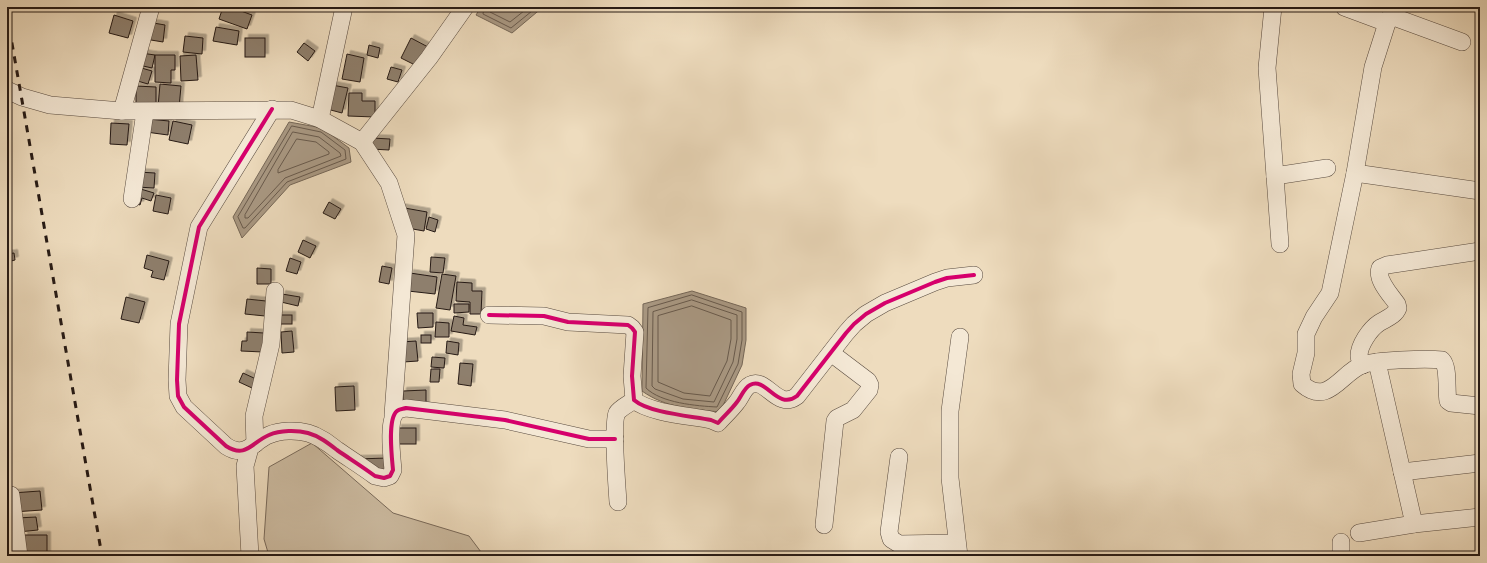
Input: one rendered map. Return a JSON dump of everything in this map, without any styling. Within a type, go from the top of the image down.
[{"type":"street","points":[[122,111],[151,7]]},
{"type":"street","points":[[320,119],[344,7]]},
{"type":"street","points":[[362,142],[429,58],[465,7]]},
{"type":"street","points":[[1273,7],[1267,68],[1280,244]]},
{"type":"street","points":[[1344,7],[1391,15],[1462,42]]},
{"type":"street","points":[[1391,15],[1374,67],[1355,173],[1330,292],[1314,316],[1306,334],[1306,353],[1301,374],[1302,384],[1313,391],[1328,390],[1333,388],[1353,370],[1370,364],[1442,360],[1446,368],[1448,401],[1451,403],[1480,406]]},
{"type":"street","points":[[7,90],[22,97],[50,105],[122,111],[146,112],[272,109],[291,110],[320,119],[362,142],[389,183],[406,235],[393,415],[391,424],[393,470],[390,476],[384,478],[375,476],[320,437],[309,433],[297,431],[277,432],[268,435],[252,446],[241,451],[234,451],[226,446],[184,407],[178,396],[177,380],[179,324],[199,227],[272,109]]},
{"type":"street","points":[[132,199],[146,112]]},
{"type":"street","points":[[1275,176],[1327,168]]},
{"type":"street","points":[[1355,173],[1480,191]]},
{"type":"street","points":[[1414,524],[1402,472],[1370,364],[1359,356],[1360,350],[1368,336],[1378,324],[1396,313],[1398,308],[1378,273],[1380,268],[1387,265],[1480,251]]},
{"type":"street","points":[[634,400],[642,405],[656,410],[711,420],[718,423],[752,384],[760,385],[782,400],[792,400],[854,324],[872,310],[935,282],[948,278],[974,275]]},
{"type":"street","points":[[250,556],[245,466],[252,446],[254,416],[271,344],[275,291]]},
{"type":"street","points":[[489,315],[544,316],[568,322],[631,326],[635,332],[632,376],[634,400]]},
{"type":"street","points":[[899,457],[889,532],[891,539],[899,544],[957,550],[950,478],[950,411],[960,337]]},
{"type":"street","points":[[824,525],[835,421],[837,418],[853,410],[869,390],[870,385],[868,381],[830,353]]},
{"type":"street","points":[[618,502],[615,439],[617,414],[634,400]]},
{"type":"street","points":[[393,415],[397,410],[406,408],[505,420],[589,439],[615,439]]},
{"type":"street","points":[[1402,472],[1480,463]]},
{"type":"street","points":[[11,495],[15,549]]},
{"type":"street","points":[[1359,533],[1414,524],[1480,517]]},
{"type":"shaded area","points":[[312,443],[393,513],[469,536],[484,556],[269,556],[264,539],[269,467]]},
{"type":"water","points":[[481,7],[543,7],[512,33],[476,15]]},
{"type":"water","points":[[289,122],[322,128],[349,148],[351,162],[290,185],[242,238],[233,217]]},
{"type":"water","points":[[692,291],[746,308],[746,340],[742,365],[720,412],[680,407],[660,401],[642,391],[643,304]]},
{"type":"building","points":[[98,7],[121,7],[120,11]]},
{"type":"building","points":[[223,7],[230,7],[252,15],[247,29],[219,19]]},
{"type":"building","points":[[114,15],[133,21],[128,38],[109,33]]},
{"type":"building","points":[[142,21],[165,25],[163,42],[139,38]]},
{"type":"building","points":[[216,27],[239,31],[237,45],[213,41]]},
{"type":"building","points":[[185,36],[203,38],[202,54],[183,52]]},
{"type":"building","points":[[245,38],[265,38],[265,57],[245,57]]},
{"type":"building","points":[[411,38],[428,47],[419,67],[401,58]]},
{"type":"building","points":[[304,43],[315,51],[308,61],[297,52]]},
{"type":"building","points":[[369,45],[380,48],[378,58],[367,55]]},
{"type":"building","points":[[141,53],[155,55],[152,68],[139,65]]},
{"type":"building","points":[[347,54],[364,58],[360,82],[342,79]]},
{"type":"building","points":[[155,55],[175,55],[175,70],[171,70],[171,83],[155,82]]},
{"type":"building","points":[[196,55],[198,80],[181,81],[180,56]]},
{"type":"building","points":[[138,67],[152,71],[148,84],[134,80]]},
{"type":"building","points":[[391,67],[402,70],[398,82],[387,79]]},
{"type":"building","points":[[160,84],[181,86],[179,108],[158,107]]},
{"type":"building","points":[[332,85],[348,88],[342,113],[327,109]]},
{"type":"building","points":[[136,86],[156,87],[156,106],[136,105]]},
{"type":"building","points":[[349,93],[362,93],[362,101],[375,101],[375,117],[348,116]]},
{"type":"building","points":[[148,119],[169,121],[168,135],[146,132]]},
{"type":"building","points":[[173,121],[192,125],[188,144],[169,140]]},
{"type":"building","points":[[111,123],[129,124],[127,145],[110,144]]},
{"type":"building","points":[[372,138],[390,139],[389,150],[371,149]]},
{"type":"building","points":[[138,172],[155,173],[154,188],[137,187]]},
{"type":"building","points":[[134,187],[154,193],[151,201],[142,198],[140,205],[129,201]]},
{"type":"building","points":[[156,195],[171,198],[168,214],[153,211]]},
{"type":"building","points":[[329,202],[341,209],[335,219],[323,213]]},
{"type":"building","points":[[399,207],[427,212],[424,231],[396,226]]},
{"type":"building","points":[[429,217],[438,220],[435,232],[426,229]]},
{"type":"building","points":[[303,240],[316,246],[310,258],[298,252]]},
{"type":"building","points":[[14,253],[15,260],[7,262],[7,254]]},
{"type":"building","points":[[147,255],[169,261],[164,280],[151,277],[153,271],[144,268]]},
{"type":"building","points":[[431,257],[445,258],[443,273],[430,272]]},
{"type":"building","points":[[290,258],[301,262],[297,274],[286,271]]},
{"type":"building","points":[[382,266],[392,268],[389,284],[379,282]]},
{"type":"building","points":[[257,268],[271,269],[271,284],[257,284]]},
{"type":"building","points":[[410,273],[437,277],[435,294],[408,291]]},
{"type":"building","points":[[442,274],[456,276],[450,310],[436,308]]},
{"type":"building","points":[[457,282],[472,283],[472,291],[482,291],[481,314],[470,314],[470,302],[456,301]]},
{"type":"building","points":[[282,294],[300,297],[298,306],[281,302]]},
{"type":"building","points":[[126,297],[145,302],[139,323],[121,319]]},
{"type":"building","points":[[247,299],[266,301],[265,316],[245,314]]},
{"type":"building","points":[[454,304],[469,304],[469,312],[454,313]]},
{"type":"building","points":[[417,313],[433,313],[433,327],[418,328]]},
{"type":"building","points":[[274,315],[292,315],[292,324],[274,324]]},
{"type":"building","points":[[454,316],[464,318],[463,325],[477,327],[475,335],[451,331]]},
{"type":"building","points":[[436,322],[449,323],[449,337],[435,337]]},
{"type":"building","points":[[292,331],[294,352],[282,353],[281,332]]},
{"type":"building","points":[[247,332],[264,333],[263,352],[241,351],[242,341],[247,341]]},
{"type":"building","points":[[421,335],[431,335],[431,343],[421,343]]},
{"type":"building","points":[[416,341],[418,361],[403,362],[401,342]]},
{"type":"building","points":[[447,341],[459,343],[458,355],[446,353]]},
{"type":"building","points":[[432,357],[445,358],[444,368],[431,367]]},
{"type":"building","points":[[460,363],[473,364],[471,386],[458,384]]},
{"type":"building","points":[[431,369],[440,369],[439,382],[430,382]]},
{"type":"building","points":[[243,373],[256,379],[252,388],[239,382]]},
{"type":"building","points":[[354,386],[355,410],[336,411],[335,387]]},
{"type":"building","points":[[426,390],[426,412],[403,412],[403,391]]},
{"type":"building","points":[[398,428],[416,428],[416,444],[398,444]]},
{"type":"building","points":[[387,458],[387,476],[357,459]]},
{"type":"building","points":[[40,491],[42,510],[13,512],[12,493]]},
{"type":"building","points":[[36,517],[38,530],[18,532],[17,518]]},
{"type":"building","points":[[24,535],[47,535],[47,555],[25,555]]},
{"type":"railway","points":[[7,15],[102,556]]},
{"type":"cycle path","points":[[272,109],[199,227],[179,324],[177,380],[178,396],[184,407],[226,446],[233,450],[244,450],[263,438],[278,432],[304,432],[312,434],[327,442],[375,476],[384,478],[390,476],[393,470],[391,430],[394,415],[398,410],[406,408],[505,420],[589,439],[615,439]]},
{"type":"cycle path","points":[[489,315],[544,316],[568,322],[628,325],[635,332],[632,376],[634,400],[660,411],[711,420],[718,423],[735,405],[744,390],[750,385],[761,385],[783,399],[790,399],[797,396],[854,324],[866,314],[885,303],[947,278],[974,275]]}]
